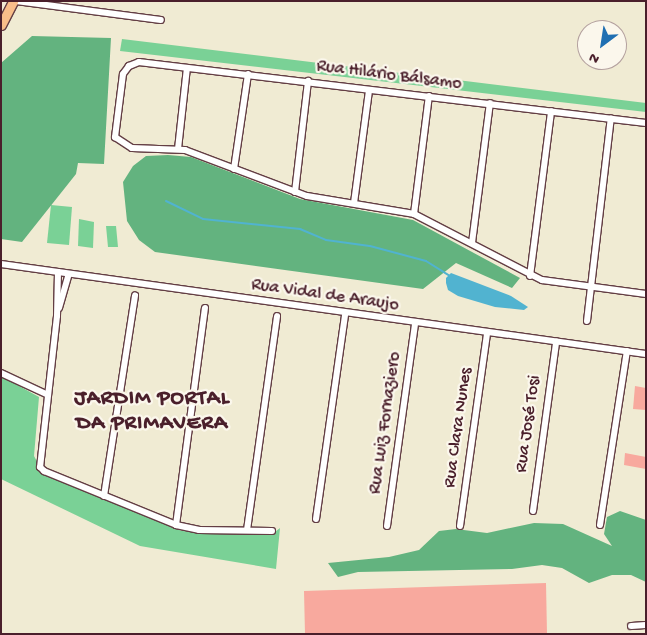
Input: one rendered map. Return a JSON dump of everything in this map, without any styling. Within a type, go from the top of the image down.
[{"type":"main road","points":[[1,25],[15,1]]},
{"type":"street","points":[[15,1],[161,20]]},
{"type":"street","name":"Rua Hilário Bálsamo","points":[[178,149],[122,145],[115,137],[123,74],[129,66],[138,62],[248,74],[646,123]]},
{"type":"street","points":[[187,68],[178,149],[234,168],[294,192],[414,214],[472,243],[530,276],[646,294]]},
{"type":"street","points":[[234,168],[248,74]]},
{"type":"street","points":[[294,192],[308,82]]},
{"type":"street","points":[[354,203],[369,90]]},
{"type":"street","points":[[414,214],[429,96]]},
{"type":"street","points":[[472,243],[490,103]]},
{"type":"street","points":[[530,276],[551,111]]},
{"type":"street","points":[[587,320],[611,118]]},
{"type":"street","name":"Rua Vidal de Araujo","points":[[1,264],[416,324],[646,354]]},
{"type":"street","points":[[58,272],[57,316],[38,460],[44,471],[176,526],[199,530],[272,531]]},
{"type":"street","points":[[57,316],[69,274]]},
{"type":"street","points":[[104,496],[135,295]]},
{"type":"street","points":[[176,526],[205,308]]},
{"type":"street","points":[[316,519],[346,314]]},
{"type":"street","points":[[247,530],[277,316]]},
{"type":"street","name":"Rua Luiz Fornaziero","points":[[387,526],[416,324]]},
{"type":"street","name":"Rua Clara Nunes","points":[[460,526],[487,333]]},
{"type":"street","name":"Rua José Tosi","points":[[533,511],[556,342]]},
{"type":"street","points":[[600,525],[627,352]]},
{"type":"street","points":[[1,373],[46,394]]},
{"type":"street","points":[[631,626],[646,625]]},
{"type":"green space","points":[[32,36],[111,38],[104,164],[78,163],[76,174],[22,242],[1,239],[1,63]]},
{"type":"green space","points":[[122,39],[646,103],[646,112],[120,51]]},
{"type":"green space","points":[[146,156],[191,157],[300,199],[413,220],[520,278],[512,288],[456,263],[423,289],[155,252],[139,240],[127,221],[123,182],[133,166]]},
{"type":"green space","points":[[51,205],[72,207],[69,245],[47,243]]},
{"type":"green space","points":[[79,219],[94,222],[93,248],[78,246]]},
{"type":"green space","points":[[106,226],[116,226],[118,247],[108,247]]},
{"type":"green space","points":[[1,376],[39,397],[34,456],[44,474],[182,531],[271,535],[280,528],[276,569],[140,546],[1,479]]},
{"type":"green space","points":[[620,511],[646,520],[646,582],[631,575],[612,575],[589,583],[562,568],[542,565],[512,569],[358,572],[338,577],[328,563],[389,557],[419,550],[439,531],[456,529],[487,533],[534,523],[563,524],[612,546],[604,534],[607,517]]},
{"type":"water","points":[[451,273],[511,296],[528,307],[524,310],[495,307],[458,296],[448,290],[446,278]]},
{"type":"building","points":[[635,386],[646,388],[646,410],[633,409]]},
{"type":"building","points":[[625,453],[646,457],[646,469],[624,465]]},
{"type":"building","points":[[546,583],[547,634],[305,634],[304,591]]},
{"type":"waterway","points":[[166,201],[203,219],[300,229],[326,240],[370,246],[426,261],[450,276]]},
{"type":"district","name":"JARDIM PORTAL DA PRIMAVERA","points":[[152,412]]}]
